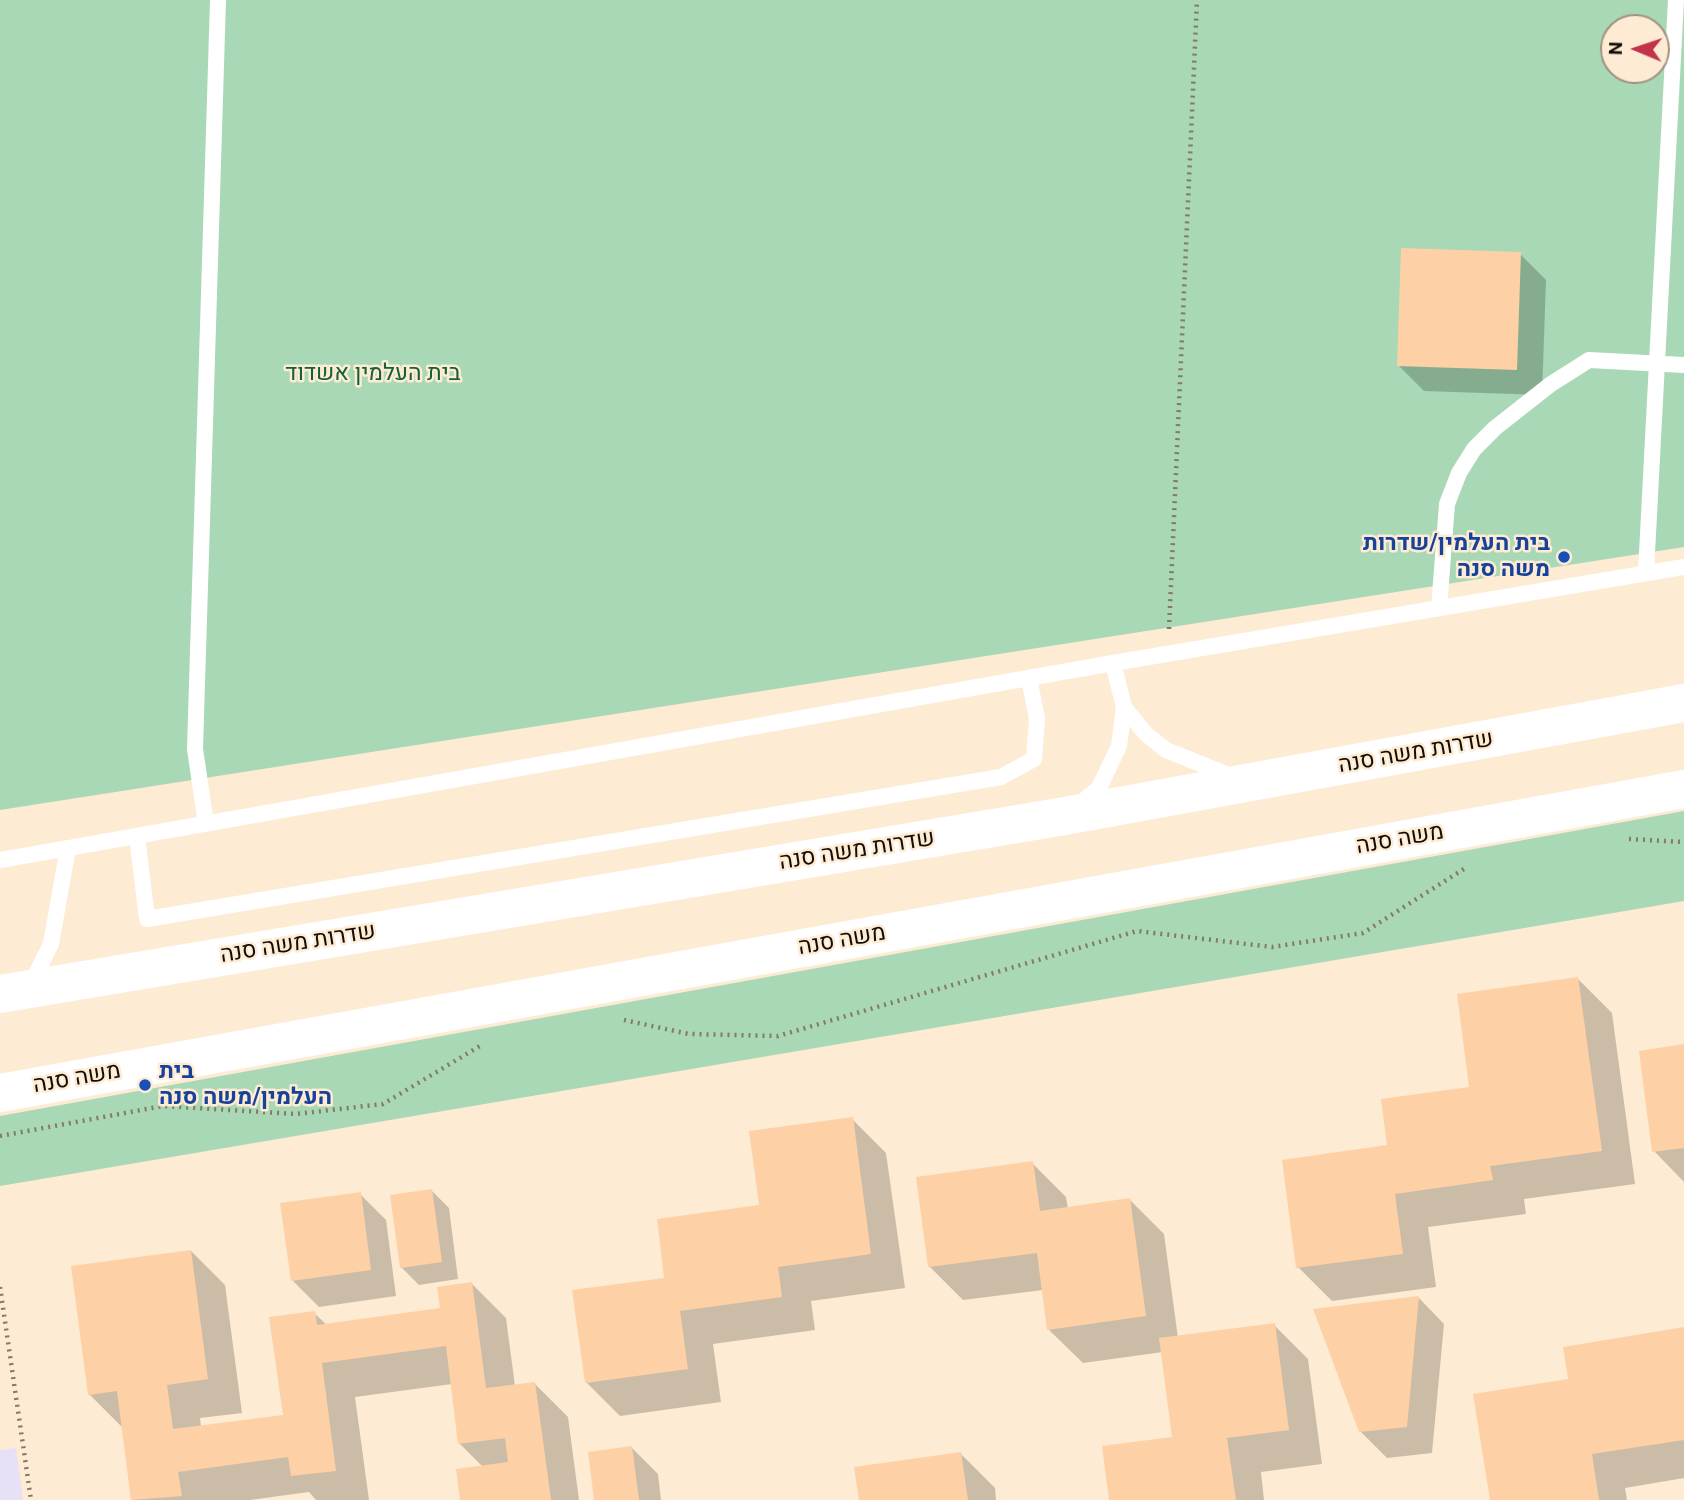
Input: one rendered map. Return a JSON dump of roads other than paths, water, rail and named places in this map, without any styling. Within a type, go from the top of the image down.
[{"type":"main road","name":"שדרות משה סנה","points":[[14,991],[1065,816],[1684,703]]},
{"type":"main road","name":"משה סנה","points":[[0,1093],[1684,789]]},
{"type":"lane","points":[[206,824],[195,749],[218,0]]},
{"type":"lane","points":[[1646,572],[1676,0]]},
{"type":"lane","points":[[1439,608],[1447,504],[1459,473],[1474,449],[1495,428],[1551,384],[1589,360],[1684,365]]},
{"type":"lane","points":[[0,860],[1113,663],[1684,567]]},
{"type":"lane","points":[[1065,816],[1099,788],[1119,746],[1124,707],[1113,663]]},
{"type":"lane","points":[[137,836],[147,919],[987,780],[1000,777],[1034,760],[1037,719],[1029,678]]},
{"type":"lane","points":[[1124,707],[1146,734],[1166,750],[1250,783]]},
{"type":"lane","points":[[14,991],[51,944],[68,848]]},
{"type":"place","name":"בית העלמין/שדרות משה סנה","points":[[1564,557]]},
{"type":"place","name":"בית העלמין/משה סנה","points":[[145,1085]]},
{"type":"park label","name":"בית העלמין אשדוד","points":[[373,374]]}]
